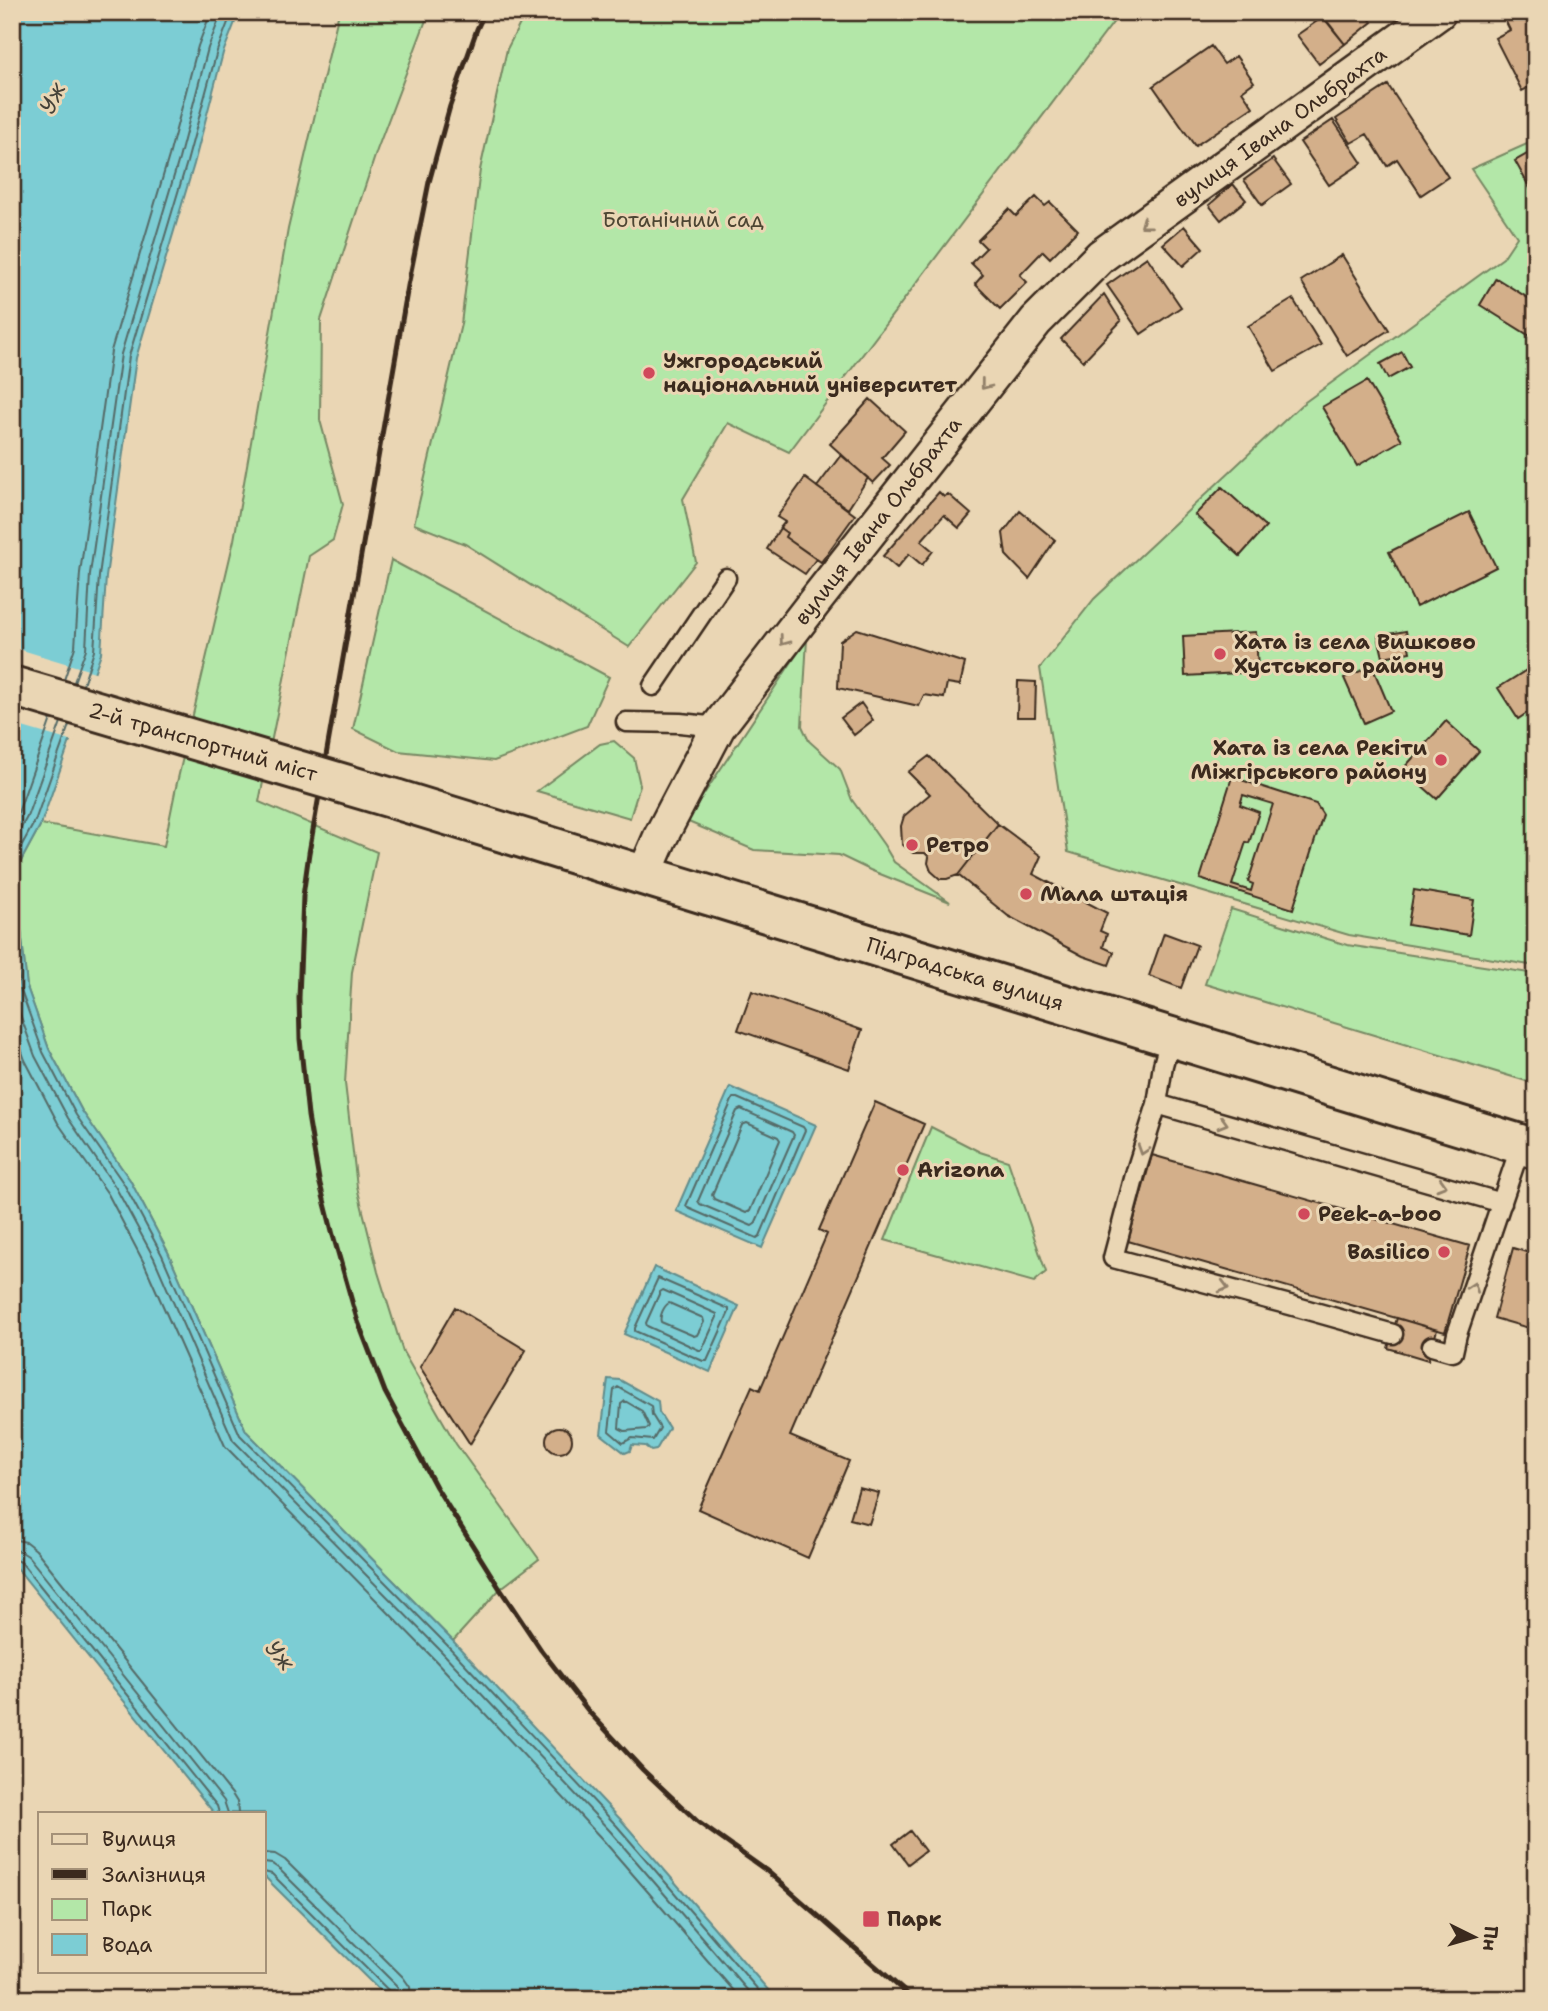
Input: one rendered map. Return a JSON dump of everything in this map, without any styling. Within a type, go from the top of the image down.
[{"type":"main road","name":"2-й транспортний міст","points":[[12,686],[395,799]]},
{"type":"main road","name":"Підградська вулиця","points":[[395,799],[1529,1147]]},
{"type":"street","name":"вулиця Івана Ольбрахта","points":[[644,875],[660,838],[718,727],[832,578],[1036,321],[1101,256],[1439,12]]},
{"type":"lane","points":[[653,686],[726,578]]},
{"type":"lane","points":[[626,722],[718,727]]},
{"type":"lane","points":[[1171,1036],[1157,1104],[1112,1258],[1393,1334]]},
{"type":"lane","points":[[1157,1104],[1502,1203]]},
{"type":"lane","points":[[1433,1346],[1454,1352],[1457,1334],[1502,1203],[1529,1147]]},
{"type":"green space","points":[[339,12],[429,12],[377,150],[321,320],[320,420],[343,504],[333,540],[309,556],[259,802],[377,852],[352,972],[345,1083],[357,1187],[378,1272],[403,1352],[456,1444],[539,1559],[500,1589],[453,1641],[246,1431],[168,1252],[130,1180],[82,1111],[49,1049],[27,987],[15,872],[41,824],[164,846],[234,540],[288,229]]},
{"type":"green space","name":"Ботанічний сад","points":[[526,12],[1121,12],[789,452],[728,423],[683,499],[696,562],[629,647],[465,544],[414,524],[461,324],[480,170],[507,49]]},
{"type":"green space","points":[[1536,140],[1536,966],[1349,935],[1068,852],[1040,668],[1094,599],[1301,405],[1503,258],[1517,237],[1471,169]]},
{"type":"green space","points":[[391,560],[609,677],[587,726],[494,761],[398,751],[353,729]]},
{"type":"green space","points":[[807,639],[802,726],[809,741],[840,769],[852,800],[894,862],[950,902],[839,855],[754,850],[686,821]]},
{"type":"green space","points":[[614,741],[634,758],[640,785],[630,818],[537,791],[600,744]]},
{"type":"green space","points":[[1231,909],[1347,945],[1536,974],[1536,1084],[1205,984]]},
{"type":"green space","points":[[931,1127],[980,1152],[1008,1161],[1046,1272],[1034,1282],[885,1240]]},
{"type":"water","name":"Уж","points":[[12,12],[239,12],[223,53],[194,164],[136,358],[106,577],[101,653],[41,824],[15,872],[27,987],[49,1049],[82,1111],[130,1180],[168,1252],[246,1431],[453,1641],[622,1821],[776,1999],[388,1999],[266,1878],[266,1812],[213,1812],[12,1562]]},
{"type":"water","points":[[730,1087],[816,1125],[762,1248],[676,1211]]},
{"type":"water","points":[[654,1267],[739,1306],[710,1372],[624,1334]]},
{"type":"water","points":[[608,1379],[620,1380],[658,1401],[659,1412],[669,1428],[656,1450],[632,1445],[630,1451],[625,1453],[601,1434]]},
{"type":"pier","points":[[12,647],[98,673],[74,742],[12,724]]},
{"type":"building","points":[[1320,12],[1364,12],[1372,22],[1345,44]]},
{"type":"building","points":[[1501,12],[1533,12],[1536,18],[1536,84],[1522,91],[1495,38],[1510,30]]},
{"type":"building","points":[[1323,17],[1345,44],[1319,64],[1297,35]]},
{"type":"building","points":[[1211,46],[1224,64],[1236,56],[1254,82],[1242,91],[1253,107],[1195,146],[1153,86]]},
{"type":"building","points":[[1388,85],[1448,177],[1421,195],[1397,159],[1387,166],[1367,134],[1351,143],[1336,119]]},
{"type":"building","points":[[1333,120],[1362,163],[1329,185],[1300,142]]},
{"type":"building","points":[[1536,149],[1536,187],[1531,190],[1515,161]]},
{"type":"building","points":[[1273,159],[1291,184],[1262,205],[1244,180]]},
{"type":"building","points":[[1233,184],[1246,200],[1221,220],[1209,205]]},
{"type":"building","points":[[1036,197],[1045,206],[1050,202],[1078,230],[1050,258],[1043,251],[1020,275],[1027,282],[1000,309],[975,284],[983,275],[971,263],[986,248],[978,240],[1009,209],[1016,216]]},
{"type":"building","points":[[1184,226],[1203,248],[1183,266],[1163,244]]},
{"type":"building","points":[[1342,255],[1389,330],[1347,356],[1301,281]]},
{"type":"building","points":[[1147,257],[1181,307],[1141,334],[1107,285]]},
{"type":"building","points":[[1496,278],[1536,303],[1536,326],[1530,336],[1480,305]]},
{"type":"building","points":[[1104,294],[1121,321],[1083,361],[1061,339]]},
{"type":"building","points":[[1293,299],[1321,345],[1275,371],[1248,326]]},
{"type":"building","points":[[1402,352],[1410,367],[1388,379],[1380,364]]},
{"type":"building","points":[[1367,381],[1402,440],[1357,466],[1322,407]]},
{"type":"building","points":[[870,399],[905,431],[882,458],[890,465],[873,483],[830,444]]},
{"type":"building","points":[[841,455],[868,478],[848,509],[817,487]]},
{"type":"building","points":[[805,478],[855,515],[821,562],[785,537],[787,533],[780,528],[785,522],[777,517]]},
{"type":"building","points":[[1222,487],[1266,527],[1240,556],[1195,515]]},
{"type":"building","points":[[939,492],[944,497],[948,494],[971,514],[959,528],[944,515],[921,541],[933,551],[922,565],[909,554],[897,568],[883,556]]},
{"type":"building","points":[[1020,511],[1055,540],[1029,579],[1006,555],[1003,533]]},
{"type":"building","points":[[1469,512],[1496,567],[1416,607],[1389,552]]},
{"type":"building","points":[[780,528],[787,533],[785,537],[816,559],[805,574],[767,549]]},
{"type":"building","points":[[857,629],[965,663],[960,685],[947,683],[944,698],[924,695],[919,706],[838,688],[840,641]]},
{"type":"building","points":[[1406,631],[1410,652],[1383,657],[1378,636]]},
{"type":"building","name":"Хата із села Вишково Хустського району","points":[[1256,632],[1258,672],[1185,676],[1183,636]]},
{"type":"building","points":[[1536,664],[1536,707],[1518,719],[1498,688]]},
{"type":"building","points":[[1372,666],[1391,711],[1364,723],[1344,678]]},
{"type":"building","points":[[1018,681],[1036,682],[1035,717],[1017,717]]},
{"type":"building","points":[[861,703],[873,720],[854,735],[841,718]]},
{"type":"building","name":"Хата із села Рекіти Міжгірського району","points":[[1446,721],[1479,751],[1437,799],[1403,769]]},
{"type":"building","points":[[929,756],[998,824],[958,875],[947,879],[940,879],[931,871],[929,857],[925,853],[913,853],[902,844],[901,826],[904,816],[930,794],[908,772]]},
{"type":"building","points":[[1232,777],[1316,804],[1323,815],[1293,909],[1200,879]],"holes":[[[1243,795],[1273,804],[1248,882],[1253,884],[1251,891],[1232,885],[1259,812],[1240,805]]]},
{"type":"building","name":"Мала штація","points":[[998,824],[1041,856],[1033,874],[1107,913],[1100,931],[1107,934],[1103,947],[1114,952],[1109,965],[1083,956],[1008,916],[958,875]]},
{"type":"building","points":[[1414,890],[1474,900],[1469,935],[1408,925]]},
{"type":"building","points":[[1164,933],[1197,945],[1181,988],[1149,976]]},
{"type":"building","points":[[752,991],[862,1030],[849,1069],[738,1030]]},
{"type":"building","points":[[875,1102],[924,1124],[790,1436],[849,1461],[808,1558],[698,1509],[752,1386],[760,1390],[827,1234],[819,1230]]},
{"type":"building","points":[[1152,1155],[1470,1246],[1445,1332],[1128,1241]]},
{"type":"building","points":[[1513,1248],[1536,1255],[1536,1330],[1494,1318]]},
{"type":"building","points":[[455,1307],[526,1350],[470,1444],[420,1367]]},
{"type":"building","points":[[1397,1318],[1437,1330],[1428,1360],[1388,1348]]},
{"type":"building","points":[[559,1427],[568,1431],[572,1440],[568,1449],[559,1453],[550,1449],[546,1440],[550,1431]]},
{"type":"building","points":[[859,1488],[879,1493],[869,1524],[850,1519]]},
{"type":"building","points":[[910,1831],[925,1851],[908,1864],[893,1844]]},
{"type":"railway","points":[[485,12],[450,106],[429,182],[408,286],[309,853],[303,896],[300,1039],[308,1116],[319,1180],[357,1319],[385,1392],[436,1487],[541,1650],[590,1713],[643,1770],[698,1822],[767,1871],[913,1999]]},
{"type":"place","name":"Ужгородський національний університет","points":[[649,373]]},
{"type":"place","name":"Хата із села Вишково Хустського району","points":[[1220,654]]},
{"type":"place","name":"Хата із села Рекіти Міжгірського району","points":[[1441,760]]},
{"type":"place","name":"Ретро","points":[[912,845]]},
{"type":"place","name":"Мала штація","points":[[1026,894]]},
{"type":"place","name":"Arizona","points":[[903,1170]]},
{"type":"place","name":"Peek-a-boo","points":[[1304,1214]]},
{"type":"place","name":"Basilico","points":[[1444,1252]]},
{"type":"place","name":"Парк","points":[[871,1919]]}]
